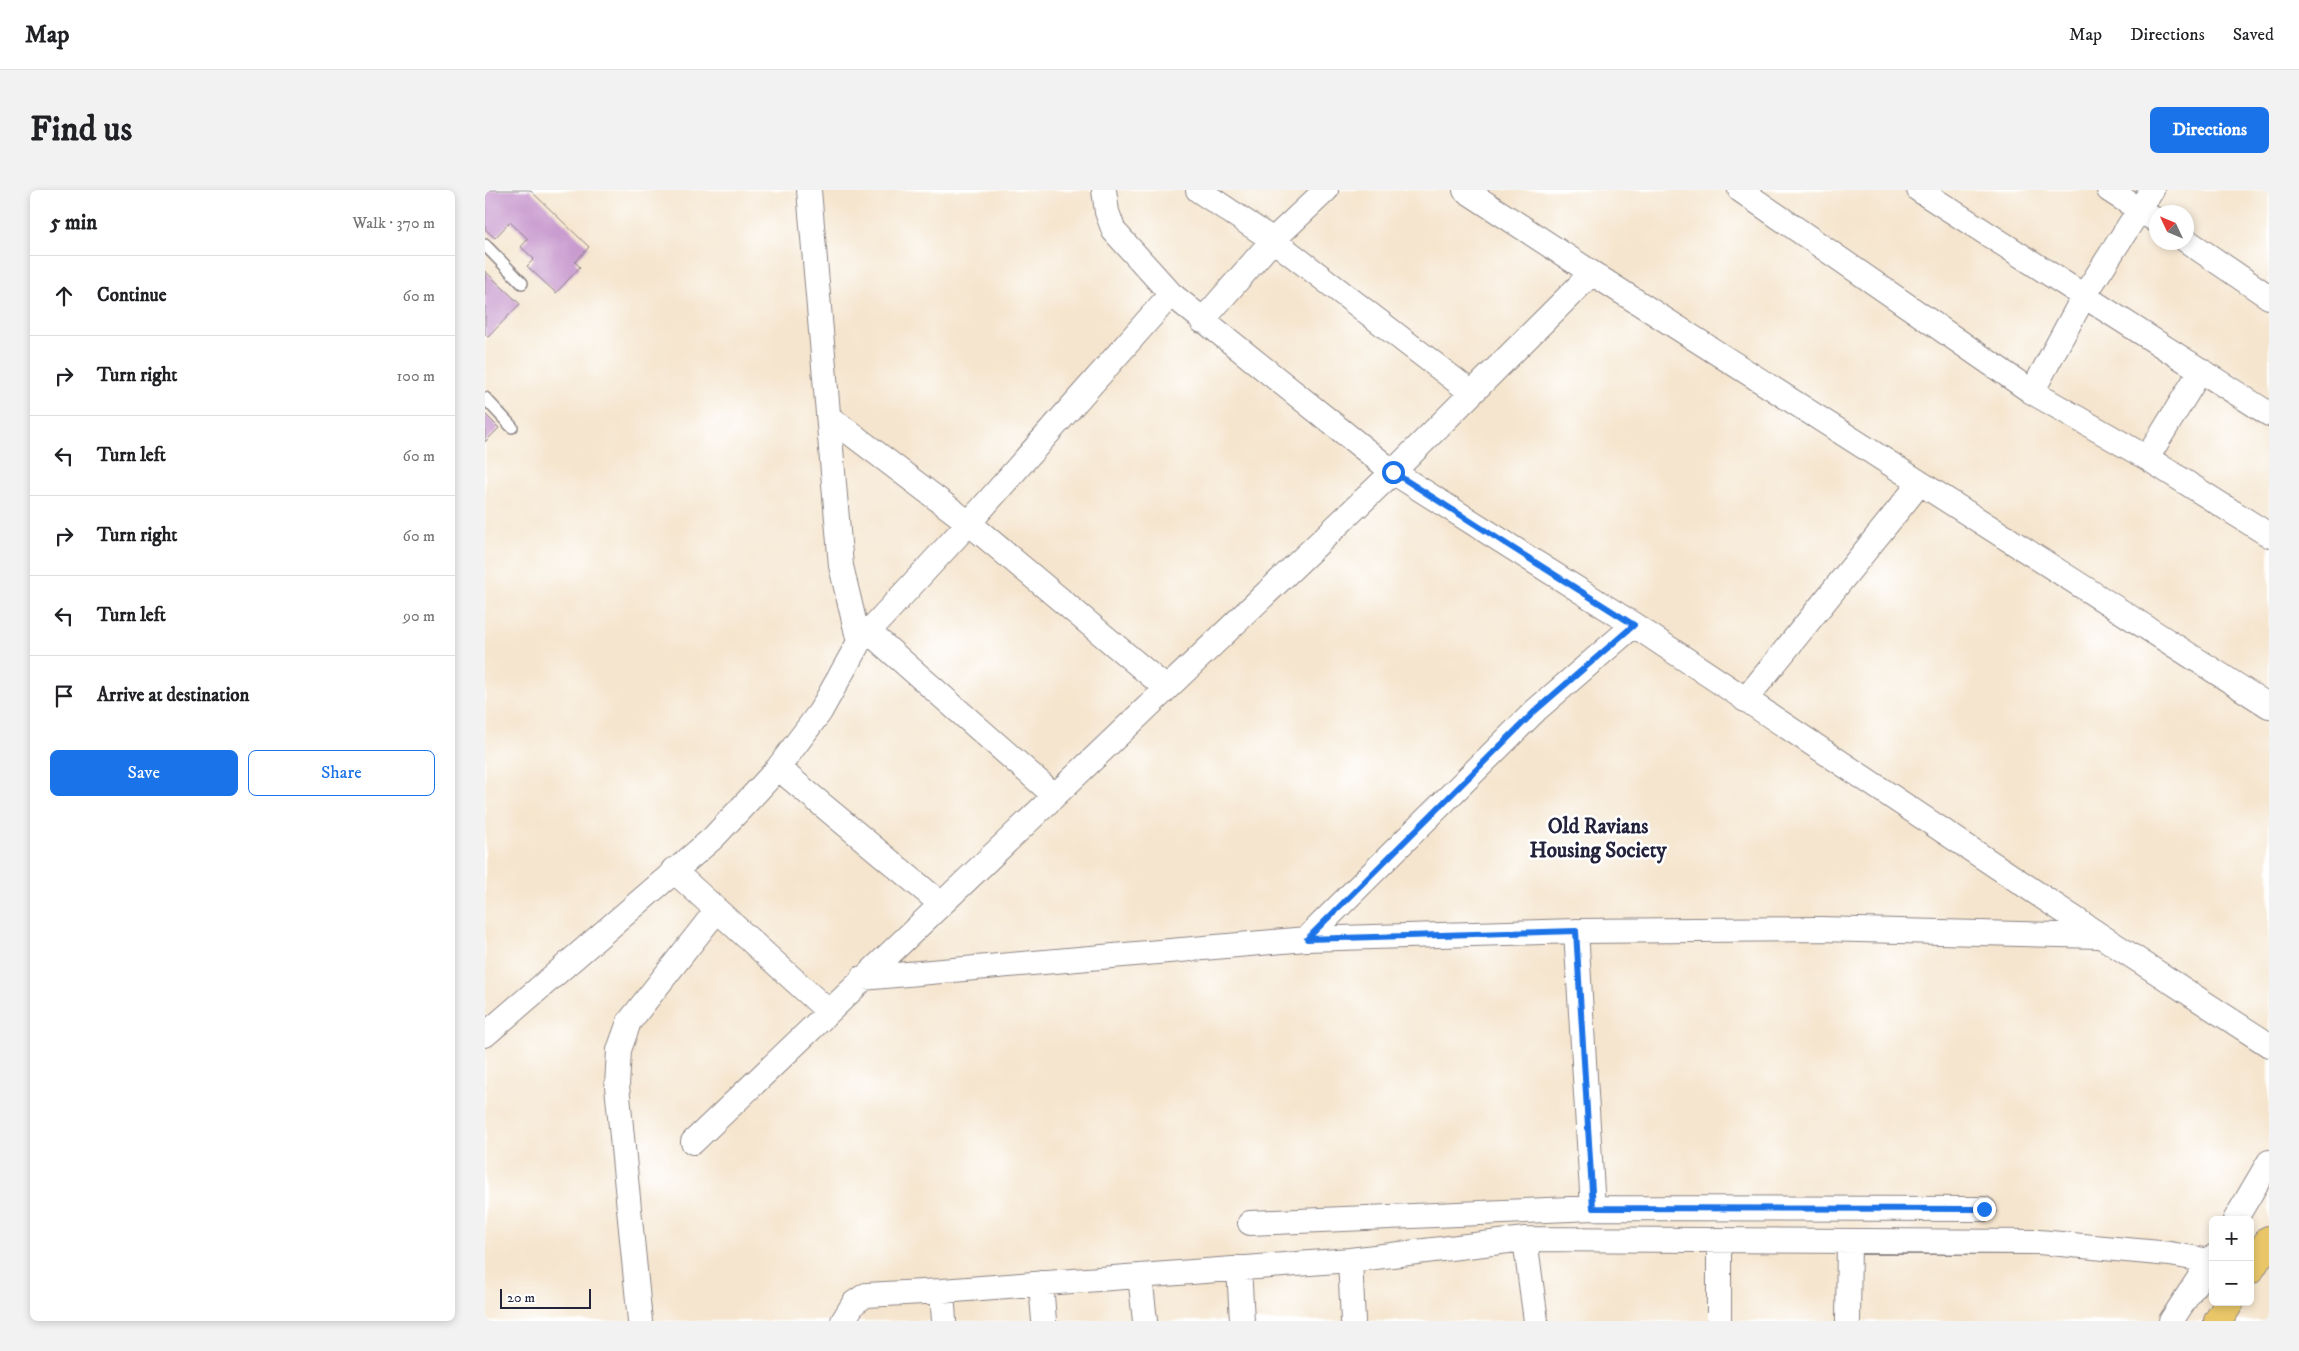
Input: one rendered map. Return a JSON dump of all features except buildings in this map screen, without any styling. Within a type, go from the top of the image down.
[{"type":"main road","points":[[2254,1264],[2269,1240]]},
{"type":"main road","points":[[2218,1321],[2227,1306]]},
{"type":"street","points":[[809,190],[841,566],[864,637],[1054,795]]},
{"type":"street","points":[[1104,190],[1107,212],[1114,231],[1171,294],[1202,321],[1393,472],[1634,625],[2101,936],[2269,1045]]},
{"type":"street","points":[[1198,190],[1273,240],[1472,393]]},
{"type":"street","points":[[1202,321],[1273,240],[1326,190]]},
{"type":"street","points":[[1465,190],[1592,274],[2269,706]]},
{"type":"street","points":[[1740,190],[2032,392],[2147,458],[2269,536]]},
{"type":"street","points":[[1919,190],[2269,414]]},
{"type":"street","points":[[2032,392],[2084,296],[2149,207],[2109,190]]},
{"type":"street","points":[[2194,246],[2269,297]]},
{"type":"street","points":[[693,1142],[861,978],[1393,472],[1592,274]]},
{"type":"street","points":[[485,1034],[673,870],[713,838],[778,768],[819,712],[864,637],[969,523],[1171,294]]},
{"type":"street","points":[[2147,458],[2201,370]]},
{"type":"street","points":[[829,417],[969,523],[1167,688]]},
{"type":"street","points":[[1745,700],[1919,482]]},
{"type":"street","points":[[1307,939],[1536,710],[1634,625]]},
{"type":"street","points":[[778,768],[940,903]]},
{"type":"street","points":[[673,870],[828,1011]]},
{"type":"street","points":[[640,1321],[617,1086],[619,1050],[629,1022],[717,910]]},
{"type":"street","points":[[861,978],[1307,939],[1576,931],[1819,930],[2101,936]]},
{"type":"street","points":[[1576,931],[1593,1208]]},
{"type":"street","points":[[2237,1216],[2269,1162]]},
{"type":"street","points":[[1250,1223],[1593,1208],[1984,1209]]},
{"type":"street","points":[[1525,1238],[1536,1321]]},
{"type":"street","points":[[843,1321],[854,1302],[866,1295],[1350,1260],[1525,1238],[2039,1242],[2209,1258]]},
{"type":"street","points":[[1719,1240],[1719,1321]]},
{"type":"street","points":[[1848,1321],[1849,1241]]},
{"type":"street","points":[[1350,1260],[1353,1321]]},
{"type":"street","points":[[2171,1321],[2210,1261]]},
{"type":"street","points":[[1239,1268],[1242,1321]]},
{"type":"street","points":[[1140,1276],[1145,1321]]},
{"type":"street","points":[[1041,1283],[1044,1321]]},
{"type":"street","points":[[942,1291],[944,1321]]},
{"type":"lane","points":[[485,245],[522,283]]},
{"type":"lane","points":[[485,398],[511,427]]},
{"type":"district","name":"Old Ravians Housing Society","points":[[1598,838]]},
{"type":"route","points":[[1393,472],[1634,625],[1536,710],[1307,939],[1576,931],[1593,1208],[1984,1209]]}]
